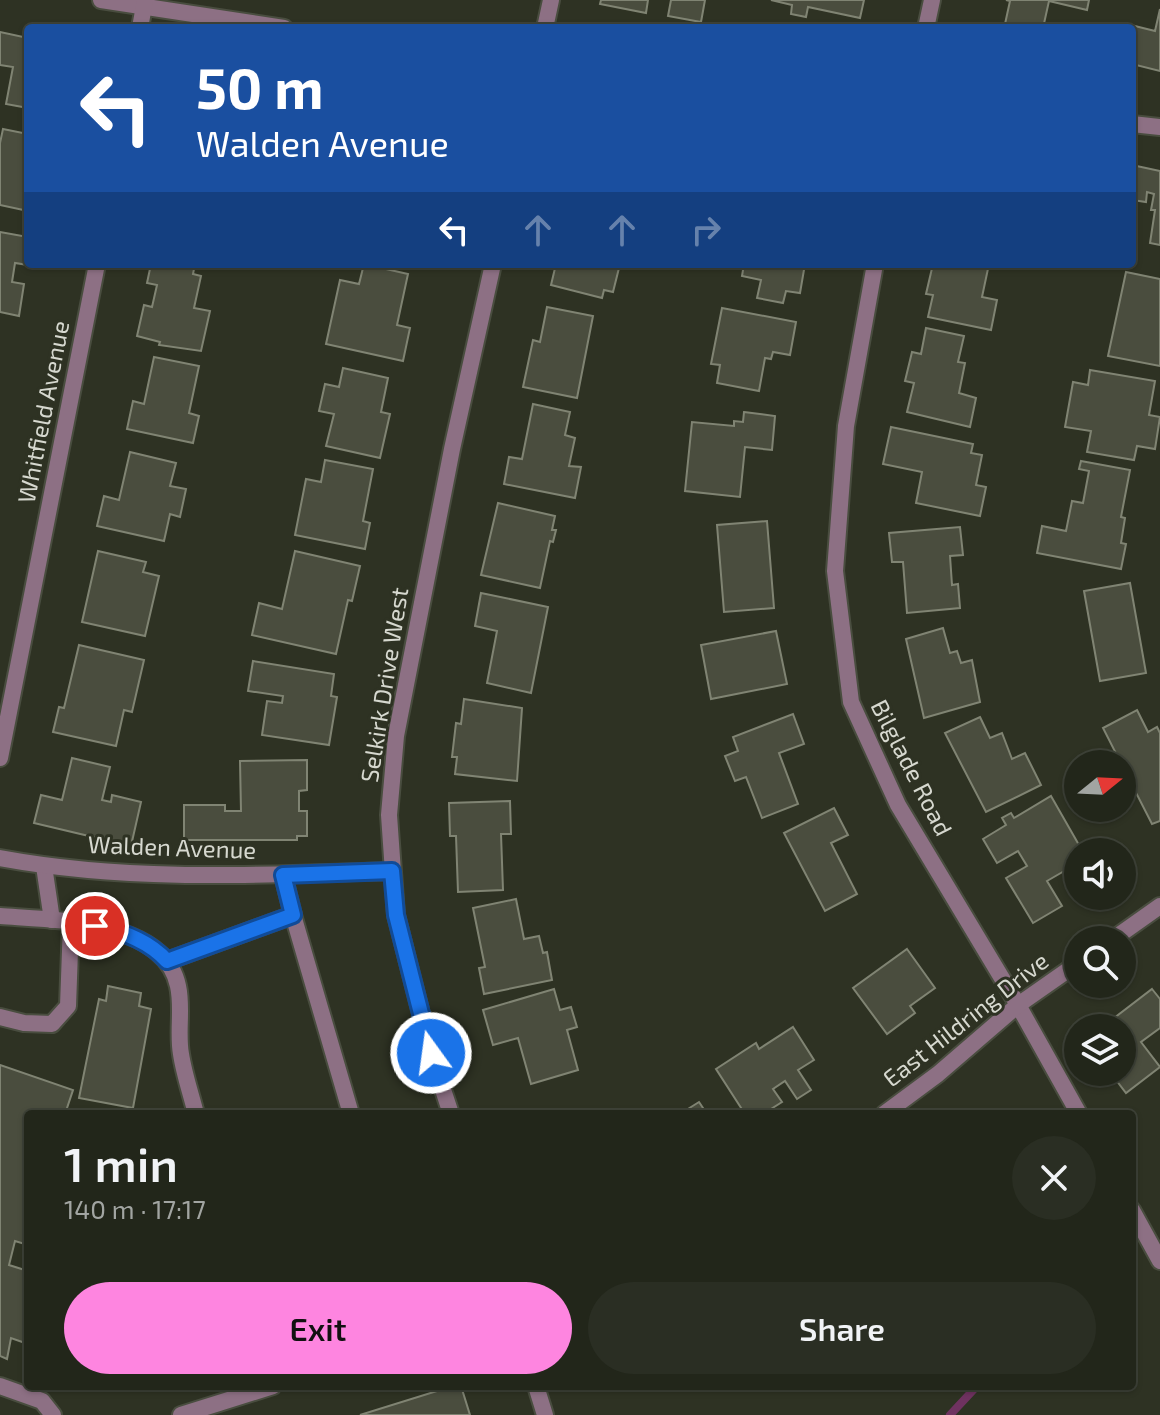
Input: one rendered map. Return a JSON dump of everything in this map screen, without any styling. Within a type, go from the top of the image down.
[{"type":"street","points":[[101,0],[144,3],[262,24]]},
{"type":"street","points":[[546,24],[551,0]]},
{"type":"street","points":[[927,24],[932,0]]},
{"type":"street","points":[[141,24],[144,3]]},
{"type":"street","points":[[1136,124],[1160,127]]},
{"type":"street","name":"Whitfield Avenue","points":[[0,758],[96,268]]},
{"type":"street","name":"Selkirk Drive West","points":[[450,1110],[431,1053],[396,915],[389,815],[396,736],[452,449],[492,268]]},
{"type":"street","name":"Bilglade Road","points":[[874,268],[846,426],[835,571],[851,702],[898,805],[1077,1110]]},
{"type":"street","name":"Walden Avenue","points":[[0,858],[44,866],[144,876],[392,871]]},
{"type":"street","points":[[44,866],[52,920]]},
{"type":"street","points":[[283,875],[350,1110]]},
{"type":"street","points":[[1132,926],[1160,906]]},
{"type":"street","points":[[167,961],[293,915]]},
{"type":"street","points":[[0,916],[119,930],[156,949],[167,961],[178,985],[181,1054],[195,1110]]},
{"type":"street","points":[[0,1017],[24,1023],[52,1024],[68,1006],[71,923]]},
{"type":"street","name":"East Hildring Drive","points":[[889,1110],[938,1074],[1018,1005],[1064,973]]},
{"type":"street","points":[[1136,1217],[1160,1261]]},
{"type":"street","points":[[0,1386],[42,1401],[53,1415]]},
{"type":"street","points":[[189,1414],[261,1390]]},
{"type":"street","points":[[537,1390],[545,1415]]},
{"type":"building","points":[[601,0],[648,0],[646,13],[600,4]]},
{"type":"building","points":[[671,0],[705,0],[701,22],[668,16]]},
{"type":"building","points":[[771,0],[864,0],[860,18],[808,7],[806,17],[791,14],[792,5]]},
{"type":"building","points":[[1006,0],[1089,0],[1087,10],[1049,1],[1044,24],[1005,24],[1010,1]]},
{"type":"building","points":[[1160,9],[1160,71],[1136,65],[1136,26],[1155,31]]},
{"type":"building","points":[[0,32],[24,37],[24,107],[6,104],[13,67],[0,65]]},
{"type":"building","points":[[3,129],[24,133],[24,210],[0,205],[0,143]]},
{"type":"building","points":[[1136,166],[1160,171],[1160,245],[1150,243],[1154,194],[1147,192],[1146,202],[1136,201]]},
{"type":"building","points":[[0,232],[24,236],[24,264],[15,263],[12,282],[24,284],[19,316],[0,312]]},
{"type":"building","points":[[150,268],[194,268],[193,274],[201,276],[194,308],[210,311],[201,351],[159,345],[160,342],[137,336],[144,305],[152,307],[157,285],[147,283]]},
{"type":"building","points":[[363,268],[382,268],[408,274],[397,325],[410,328],[403,361],[326,344],[340,280],[359,284]]},
{"type":"building","points":[[555,268],[619,268],[613,292],[604,290],[602,298],[551,285]]},
{"type":"building","points":[[743,268],[804,268],[800,293],[786,291],[783,303],[757,298],[761,280],[742,276]]},
{"type":"building","points":[[932,268],[988,268],[982,297],[997,300],[991,330],[928,317],[933,295],[926,294]]},
{"type":"building","points":[[1126,272],[1160,279],[1160,366],[1108,356]]},
{"type":"building","points":[[547,307],[593,316],[577,398],[523,387],[533,340],[540,342]]},
{"type":"building","points":[[722,308],[796,322],[790,355],[773,352],[771,359],[765,358],[759,391],[717,383],[720,365],[711,364]]},
{"type":"building","points":[[926,328],[964,336],[958,362],[965,363],[959,393],[976,398],[970,427],[907,412],[914,383],[905,381],[912,352],[921,354]]},
{"type":"building","points":[[154,357],[199,366],[189,413],[199,416],[193,443],[127,429],[133,401],[144,404]]},
{"type":"building","points":[[343,368],[388,378],[381,412],[390,414],[380,458],[326,446],[334,414],[319,411],[325,384],[339,387]]},
{"type":"building","points":[[1090,370],[1155,381],[1149,415],[1160,417],[1155,449],[1137,446],[1134,460],[1087,452],[1091,431],[1065,427],[1073,382],[1088,385]]},
{"type":"building","points":[[533,404],[570,412],[565,435],[575,438],[569,466],[581,467],[575,498],[504,484],[509,457],[522,459]]},
{"type":"building","points":[[744,412],[775,416],[772,450],[745,447],[740,497],[685,491],[692,422],[734,426],[734,421],[743,422]]},
{"type":"building","points":[[891,427],[973,444],[971,453],[982,455],[976,485],[986,487],[980,516],[916,503],[922,472],[883,464]]},
{"type":"building","points":[[130,452],[176,463],[170,486],[186,489],[180,517],[170,514],[164,541],[97,526],[104,496],[119,500]]},
{"type":"building","points":[[325,460],[373,469],[363,521],[370,523],[365,549],[295,535],[306,479],[321,482]]},
{"type":"building","points":[[1081,461],[1130,470],[1121,517],[1125,518],[1121,543],[1126,544],[1121,569],[1037,553],[1042,526],[1066,531],[1072,501],[1083,503],[1089,471],[1079,469]]},
{"type":"building","points":[[498,503],[555,516],[552,530],[556,530],[553,542],[550,541],[540,588],[481,575]]},
{"type":"building","points":[[767,521],[774,608],[724,612],[717,525]]},
{"type":"building","points":[[960,527],[963,555],[950,556],[952,585],[958,584],[960,608],[907,613],[903,562],[892,562],[889,533]]},
{"type":"building","points":[[98,551],[146,562],[143,572],[159,576],[145,636],[82,622]]},
{"type":"building","points":[[295,551],[360,566],[352,601],[348,600],[336,654],[252,635],[259,603],[282,609]]},
{"type":"building","points":[[1130,583],[1146,673],[1100,681],[1084,591]]},
{"type":"building","points":[[481,593],[548,607],[531,693],[487,683],[497,631],[475,626]]},
{"type":"building","points":[[943,628],[950,653],[957,651],[961,663],[972,660],[980,702],[924,718],[906,639]]},
{"type":"building","points":[[776,631],[787,684],[711,699],[701,645]]},
{"type":"building","points":[[79,645],[144,660],[132,712],[124,710],[116,746],[53,732],[59,707],[64,708]]},
{"type":"building","points":[[253,661],[334,674],[331,696],[337,697],[329,745],[262,735],[267,701],[282,703],[283,696],[248,691]]},
{"type":"building","points":[[464,699],[522,708],[517,781],[455,774],[457,757],[452,757],[456,723],[461,724]]},
{"type":"building","points":[[1137,710],[1148,732],[1157,727],[1160,733],[1160,821],[1152,824],[1136,793],[1136,750],[1114,750],[1103,728]]},
{"type":"building","points":[[793,714],[804,744],[779,753],[798,804],[762,818],[746,777],[735,781],[725,756],[738,751],[733,737]]},
{"type":"building","points":[[980,717],[990,738],[1002,733],[1012,759],[1025,753],[1041,785],[986,812],[945,733]]},
{"type":"building","points":[[72,758],[110,767],[102,800],[111,802],[112,795],[141,802],[131,846],[34,823],[41,795],[62,800]]},
{"type":"building","points":[[307,760],[307,790],[299,791],[299,811],[307,811],[307,836],[297,836],[297,840],[184,840],[184,805],[225,805],[225,811],[241,811],[240,761]]},
{"type":"building","points":[[1051,796],[1075,838],[1064,838],[1064,871],[1047,881],[1062,906],[1033,923],[1006,878],[1027,866],[1018,851],[997,863],[983,839],[1006,825],[1002,818],[1011,813],[1014,818]]},
{"type":"building","points":[[510,801],[511,834],[501,834],[503,890],[458,892],[456,836],[450,836],[449,803]]},
{"type":"building","points":[[834,808],[848,835],[831,843],[857,894],[825,911],[784,833]]},
{"type":"building","points":[[516,899],[524,939],[539,936],[543,953],[547,952],[552,980],[484,994],[479,968],[485,967],[473,908]]},
{"type":"building","points":[[907,949],[935,988],[910,1006],[915,1013],[887,1034],[853,988]]},
{"type":"building","points":[[108,986],[141,993],[139,1006],[151,1009],[133,1108],[79,1098],[99,999],[106,1001]]},
{"type":"building","points":[[554,989],[560,1010],[571,1007],[577,1027],[567,1030],[578,1070],[531,1084],[518,1038],[493,1045],[483,1010]]},
{"type":"building","points":[[1152,989],[1160,999],[1160,1028],[1141,1042],[1160,1067],[1136,1085],[1136,1014],[1119,1014]]},
{"type":"building","points":[[793,1027],[814,1060],[798,1070],[811,1090],[797,1099],[785,1081],[773,1089],[782,1102],[769,1110],[742,1110],[716,1069],[756,1043],[759,1049]]},
{"type":"building","points":[[0,1065],[73,1090],[66,1110],[24,1110],[24,1244],[15,1241],[9,1265],[24,1270],[24,1343],[11,1338],[7,1359],[0,1356]]},
{"type":"building","points":[[1121,1086],[1135,1086],[1126,1093]]},
{"type":"building","points":[[699,1102],[704,1110],[686,1110]]},
{"type":"building","points":[[440,1390],[462,1390],[470,1415],[360,1415]]},
{"type":"waterway","points":[[950,1415],[973,1390]]},
{"type":"route","points":[[95,926],[119,930],[156,949],[167,961],[293,915],[283,875],[392,871],[396,915],[431,1053]]}]
